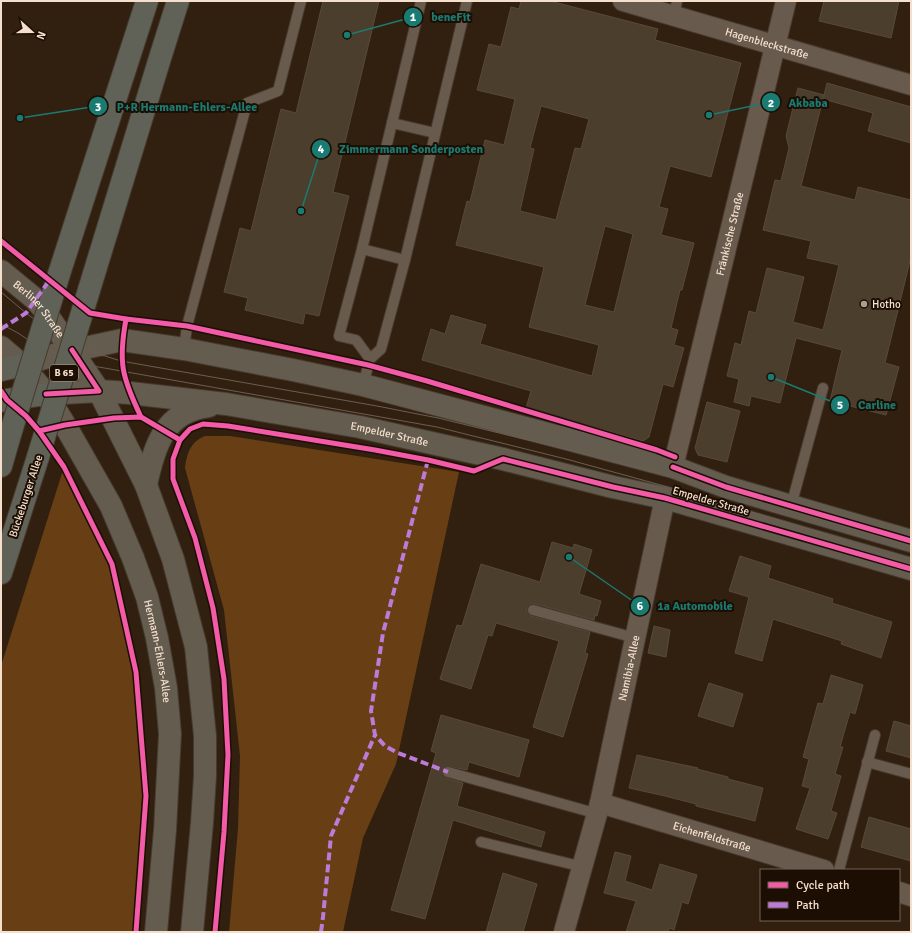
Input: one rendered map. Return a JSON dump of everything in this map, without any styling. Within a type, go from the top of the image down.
[{"type":"highway","points":[[1,466],[59,274],[147,1]]},
{"type":"highway","name":"Bückeburger Allee","points":[[1,573],[178,1]]},
{"type":"highway","points":[[1,370],[22,365]]},
{"type":"highway","points":[[6,400],[46,394]]},
{"type":"street","name":"Hagenbleckstraße","points":[[624,1],[676,8],[776,45],[911,85]]},
{"type":"street","name":"Fränkische Straße","points":[[673,467],[786,1]]},
{"type":"street","name":"Berliner Straße","points":[[1,271],[35,299],[72,350]]},
{"type":"street","points":[[6,400],[22,365],[42,307]]},
{"type":"street","name":"Empelder Straße","points":[[72,350],[122,340],[184,349],[363,385],[673,467],[726,487],[911,541]]},
{"type":"street","points":[[1,347],[22,365],[46,394]]},
{"type":"street","points":[[22,365],[72,350],[99,391],[146,485],[174,559],[196,647],[205,736],[205,776],[202,823],[192,932]]},
{"type":"street","name":"Empelder Straße","points":[[46,394],[99,391],[226,404],[368,428],[503,459],[613,487],[665,498],[911,569]]},
{"type":"street","name":"Hermann-Ehlers-Allee","points":[[46,394],[66,425],[111,506],[133,558],[144,590],[157,638],[166,688],[170,734],[165,830],[156,932]]},
{"type":"street","points":[[146,485],[152,458],[165,430],[182,413],[201,407],[226,404]]},
{"type":"street","points":[[665,498],[673,467]]},
{"type":"street","name":"Namibia-Allee","points":[[564,932],[599,809],[665,498]]},
{"type":"street","name":"Eichenfeldstraße","points":[[599,809],[820,869]]},
{"type":"street","points":[[900,892],[911,896]]},
{"type":"lane","points":[[184,349],[187,326],[247,103],[278,91],[301,1]]},
{"type":"lane","points":[[370,359],[356,340],[339,336],[362,249],[421,1]]},
{"type":"lane","points":[[363,385],[370,359],[380,349],[405,260],[467,1]]},
{"type":"lane","points":[[392,123],[435,133]]},
{"type":"lane","points":[[362,249],[405,260]]},
{"type":"lane","points":[[791,506],[823,388]]},
{"type":"lane","points":[[533,610],[635,638]]},
{"type":"lane","points":[[839,869],[875,735]]},
{"type":"lane","points":[[867,762],[911,774]]},
{"type":"lane","points":[[448,772],[599,809]]},
{"type":"lane","points":[[481,842],[583,867]]},
{"type":"shaded area","points":[[205,436],[230,436],[459,472],[396,764],[363,838],[343,932],[229,932],[238,828],[240,756],[224,610],[185,468],[190,449],[196,442]]},
{"type":"shaded area","points":[[64,467],[112,564],[136,672],[146,796],[136,932],[1,932],[1,666]]},
{"type":"building","points":[[323,1],[379,1],[333,192],[349,196],[319,316],[305,313],[303,324],[245,310],[248,298],[224,292],[240,228],[251,231],[281,109],[296,113]]},
{"type":"building","points":[[521,1],[550,1],[658,29],[655,40],[741,63],[711,177],[670,166],[659,207],[668,209],[661,235],[694,243],[682,290],[680,290],[671,328],[678,330],[674,345],[684,348],[673,387],[663,384],[649,437],[643,441],[526,408],[531,391],[422,360],[431,329],[445,334],[451,315],[486,325],[480,344],[592,376],[599,345],[529,327],[544,267],[456,245],[467,201],[470,202],[485,140],[504,145],[515,99],[477,90],[489,44],[501,47],[511,7],[519,9]],"holes":[[[541,106],[589,119],[581,149],[575,148],[556,220],[520,211],[534,149],[530,148]],[[605,226],[633,234],[614,312],[585,305]]]},
{"type":"building","points":[[824,1],[899,1],[891,38],[819,21]]},
{"type":"building","points":[[827,83],[911,107],[911,143],[868,131],[873,113],[823,99]]},
{"type":"building","points":[[798,88],[824,95],[801,186],[855,200],[858,187],[911,200],[911,257],[885,363],[899,367],[886,415],[830,401],[842,350],[796,338],[780,403],[751,396],[749,406],[734,402],[739,379],[727,376],[735,343],[741,345],[749,311],[756,313],[767,268],[804,277],[793,322],[823,330],[839,265],[807,258],[811,241],[763,230],[775,180],[781,181],[789,148],[786,136]]},
{"type":"building","points":[[707,402],[740,411],[727,462],[698,455],[695,448]]},
{"type":"building","points":[[552,542],[573,548],[574,544],[592,550],[579,594],[601,601],[597,616],[595,615],[594,620],[535,604],[531,604],[527,608],[527,612],[531,616],[590,632],[585,653],[588,654],[563,737],[533,727],[559,641],[496,623],[492,636],[488,635],[471,689],[440,679],[457,625],[462,626],[481,564],[540,582]]},
{"type":"building","points":[[740,556],[771,566],[768,578],[833,599],[832,603],[892,622],[881,658],[841,644],[842,641],[773,619],[762,661],[735,653],[749,597],[729,591]]},
{"type":"building","points":[[654,626],[670,630],[666,657],[648,653]]},
{"type":"building","points":[[831,675],[863,685],[855,714],[850,712],[840,747],[843,747],[835,774],[841,776],[831,811],[837,813],[828,839],[796,829],[810,788],[802,786],[809,759],[803,757],[818,703],[823,704]]},
{"type":"building","points":[[709,683],[743,694],[733,727],[698,716]]},
{"type":"building","points":[[441,715],[529,740],[519,777],[469,762],[467,770],[447,766],[443,768],[442,773],[446,778],[463,783],[457,806],[545,832],[541,847],[453,820],[425,919],[391,910],[436,753],[431,751]]},
{"type":"building","points":[[894,721],[911,726],[911,758],[886,751]]},
{"type":"building","points":[[637,755],[698,768],[697,769],[728,777],[728,779],[763,788],[755,821],[696,806],[696,804],[629,788]]},
{"type":"building","points":[[869,817],[911,829],[911,861],[861,847]]},
{"type":"building","points":[[615,852],[631,856],[625,881],[652,890],[660,864],[697,875],[688,904],[682,902],[674,930],[669,928],[668,932],[626,932],[636,901],[604,893]]},
{"type":"building","points":[[503,873],[537,884],[523,932],[486,932]]},
{"type":"tram line","points":[[1,292],[67,344],[121,361],[438,418],[671,475],[911,546]]},
{"type":"tram line","points":[[1,324],[30,341],[57,354],[93,366],[437,427],[566,459],[668,487],[805,528],[911,564]]},
{"type":"marked path","points":[[1,329],[26,313],[49,281]]},
{"type":"marked path","points":[[428,460],[383,633],[371,711],[375,735],[385,746],[398,753],[448,772]]},
{"type":"marked path","points":[[321,932],[331,836],[375,735]]},
{"type":"cycle path","points":[[1,241],[90,313],[187,326],[368,365],[427,381],[657,450],[675,457]]},
{"type":"cycle path","points":[[126,319],[122,347],[123,370],[141,417]]},
{"type":"cycle path","points":[[46,394],[99,391],[72,350]]},
{"type":"cycle path","points":[[1,391],[7,400],[26,416],[39,431],[64,467],[112,564],[136,672],[146,796],[136,932]]},
{"type":"cycle path","points":[[39,431],[65,425],[114,418],[141,417],[180,440]]},
{"type":"cycle path","points":[[215,932],[224,832],[228,755],[224,679],[213,608],[195,538],[173,479],[173,459],[180,440],[190,429],[203,424],[228,426],[375,450],[428,460],[474,471],[503,459],[613,487],[665,498],[911,569]]},
{"type":"cycle path","points":[[673,467],[726,487],[911,541]]},
{"type":"place","name":"beneFit","points":[[347,35]]},
{"type":"place","name":"Akbaba","points":[[709,115]]},
{"type":"place","name":"P+R Hermann-Ehlers-Allee","points":[[20,118]]},
{"type":"place","name":"Zimmermann Sonderposten","points":[[301,211]]},
{"type":"place","name":"Hotho","points":[[864,304]]},
{"type":"place","name":"Carline","points":[[771,377]]},
{"type":"place","name":"1a Automobile","points":[[569,557]]}]
